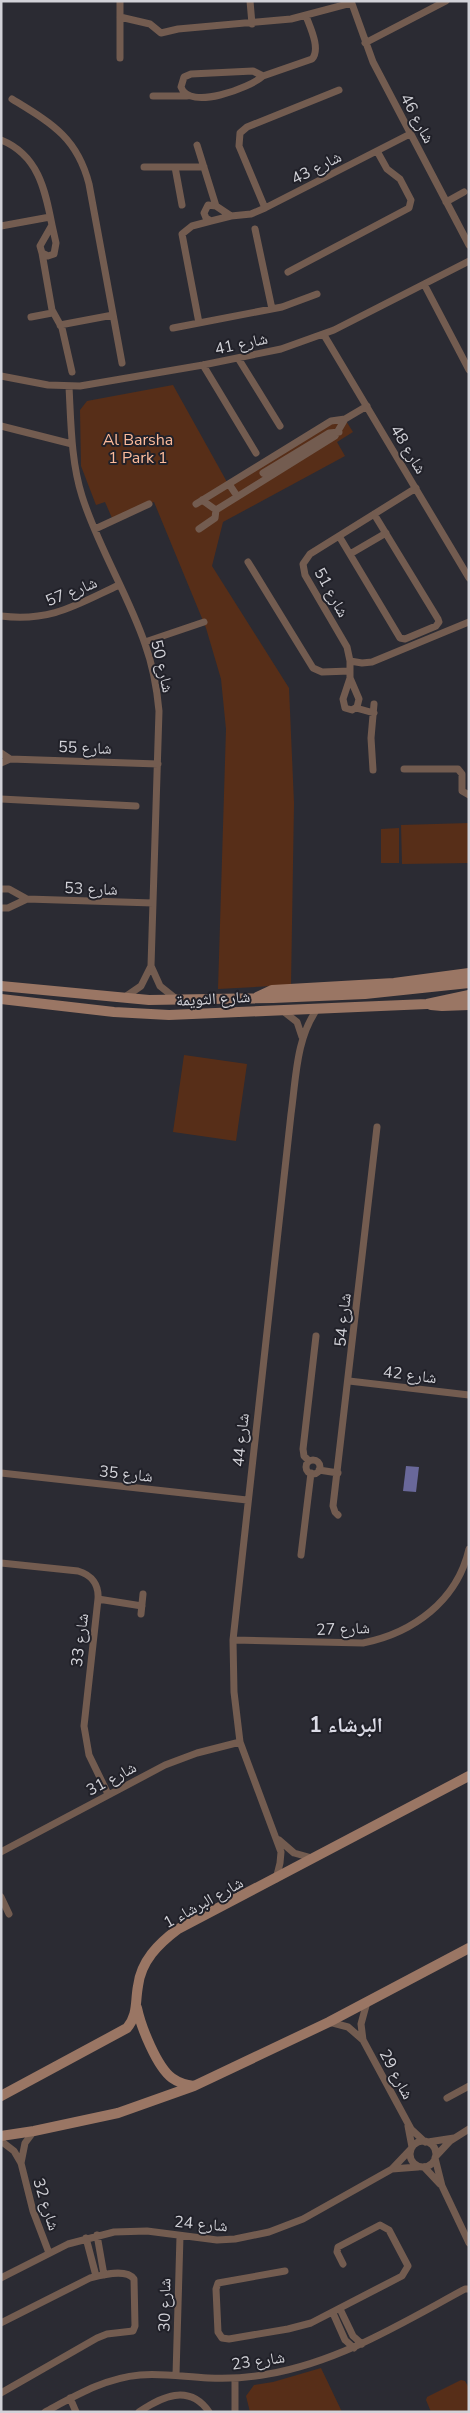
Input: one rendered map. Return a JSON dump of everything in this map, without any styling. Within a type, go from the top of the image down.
[{"type":"street","points":[[120,1],[120,58]]},
{"type":"street","points":[[250,1],[252,24]]},
{"type":"street","points":[[365,43],[446,1]]},
{"type":"street","points":[[120,17],[150,24],[161,33],[178,29],[252,24],[306,16],[351,2]]},
{"type":"street","name":"شارع 46","points":[[351,2],[365,43],[410,134],[469,245]]},
{"type":"street","points":[[153,96],[215,96],[255,82],[263,76],[312,59],[316,48],[306,16]]},
{"type":"street","points":[[187,96],[182,91],[181,84],[184,77],[191,74],[253,71],[263,76]]},
{"type":"street","points":[[265,208],[240,146],[240,133],[247,127],[339,90]]},
{"type":"street","points":[[12,99],[56,127],[71,143],[83,163],[89,184],[122,362]]},
{"type":"street","name":"شارع 43","points":[[199,323],[182,236],[184,231],[204,227],[212,221],[231,216],[251,214],[265,208],[410,134]]},
{"type":"street","points":[[1,140],[18,149],[34,167],[44,189],[56,250],[50,256],[42,253]]},
{"type":"street","points":[[197,145],[216,206]]},
{"type":"street","points":[[288,272],[409,208],[411,200],[400,180],[387,169],[377,151]]},
{"type":"street","points":[[144,167],[204,167]]},
{"type":"street","points":[[175,167],[182,206]]},
{"type":"street","points":[[446,202],[464,192]]},
{"type":"street","points":[[212,221],[206,218],[204,211],[208,205],[216,206],[231,216]]},
{"type":"street","points":[[1,226],[51,221]]},
{"type":"street","points":[[51,221],[48,234],[41,244],[42,253],[52,313],[60,325],[72,372]]},
{"type":"street","points":[[255,229],[272,309]]},
{"type":"street","name":"شارع 41","points":[[1,376],[48,385],[91,385],[281,349],[324,335],[469,261]]},
{"type":"street","points":[[424,284],[469,370]]},
{"type":"street","points":[[173,328],[272,309],[318,294]]},
{"type":"street","points":[[31,317],[52,313]]},
{"type":"street","points":[[60,325],[113,315]]},
{"type":"street","name":"شارع 48","points":[[324,335],[469,578]]},
{"type":"street","points":[[238,358],[280,426]]},
{"type":"street","points":[[203,365],[256,453]]},
{"type":"street","name":"شارع 50","points":[[69,386],[72,444],[78,483],[95,529],[145,642],[158,698],[158,764],[151,966],[160,986],[177,999]]},
{"type":"street","points":[[199,529],[215,518],[216,510],[313,442],[331,421],[345,419],[367,406]]},
{"type":"street","points":[[216,510],[199,502],[285,450],[339,432],[345,419]]},
{"type":"street","points":[[1,426],[72,444]]},
{"type":"street","points":[[285,450],[288,461]]},
{"type":"street","points":[[258,466],[264,476]]},
{"type":"street","points":[[228,484],[237,496]]},
{"type":"street","name":"شارع 51","points":[[350,674],[350,660],[344,641],[305,575],[303,568],[304,560],[310,554],[416,488]]},
{"type":"street","points":[[95,529],[149,504]]},
{"type":"street","points":[[339,536],[400,638],[405,639],[436,626],[439,622],[438,619],[374,514]]},
{"type":"street","points":[[350,554],[386,533]]},
{"type":"street","points":[[248,562],[313,668],[322,672],[350,674]]},
{"type":"street","name":"شارع 57","points":[[1,616],[26,618],[50,615],[119,585]]},
{"type":"street","points":[[145,642],[204,622]]},
{"type":"street","points":[[350,660],[362,663],[372,662],[469,622]]},
{"type":"street","points":[[350,674],[343,704],[349,710],[356,708],[374,713]]},
{"type":"street","points":[[350,674],[358,699],[356,708]]},
{"type":"street","points":[[373,770],[374,704]]},
{"type":"street","points":[[1,753],[10,758]]},
{"type":"street","points":[[1,763],[10,758]]},
{"type":"street","name":"شارع 55","points":[[10,758],[158,764]]},
{"type":"street","points":[[404,769],[458,769],[462,774],[462,791],[469,795]]},
{"type":"street","points":[[1,799],[136,806]]},
{"type":"street","points":[[1,889],[9,890],[27,899]]},
{"type":"street","points":[[1,908],[8,908],[27,899]]},
{"type":"street","name":"شارع 53","points":[[27,899],[153,903]]},
{"type":"street","name":"شارع 50","points":[[121,998],[140,986],[151,966]]},
{"type":"street","name":"شارع الثويمة","points":[[256,998],[272,990],[394,983],[469,973]]},
{"type":"street","name":"شارع الثويمة","points":[[1,986],[121,998],[177,999],[365,994],[469,983]]},
{"type":"street","name":"شارع الثويمة","points":[[427,1004],[469,995]]},
{"type":"street","name":"شارع الثويمة","points":[[1,1000],[150,1014],[469,1004]]},
{"type":"street","name":"شارع 44","points":[[276,1879],[281,1860],[277,1838],[258,1793],[240,1742],[234,1692],[233,1640],[281,1190],[302,1040],[308,1022],[318,1008]]},
{"type":"street","points":[[281,1009],[297,1022],[302,1040]]},
{"type":"street","name":"شارع 54","points":[[338,1515],[333,1508],[377,1127]]},
{"type":"street","points":[[309,1461],[304,1456],[303,1449],[316,1336]]},
{"type":"street","name":"شارع 42","points":[[349,1381],[469,1395]]},
{"type":"street","points":[[309,1461],[316,1460],[319,1468]]},
{"type":"street","points":[[309,1461],[306,1468],[311,1474]]},
{"type":"street","points":[[301,1555],[311,1474],[319,1468],[338,1470]]},
{"type":"street","name":"شارع 35","points":[[1,1473],[247,1500]]},
{"type":"street","name":"شارع 27","points":[[233,1640],[356,1643],[383,1639],[419,1621],[440,1603],[459,1575],[469,1548]]},
{"type":"street","name":"شارع 33","points":[[1,1563],[84,1573],[94,1581],[98,1599],[84,1726],[89,1755],[108,1794]]},
{"type":"street","points":[[141,1614],[143,1594]]},
{"type":"street","points":[[98,1599],[142,1606]]},
{"type":"street","name":"شارع 31","points":[[1,1852],[108,1794],[176,1761],[240,1742]]},
{"type":"street","name":"شارع البرشاء 1","points":[[1,2096],[122,2031],[133,2020],[137,1987],[142,1970],[150,1955],[163,1941],[185,1925],[276,1879],[469,1776]]},
{"type":"street","name":"شارع 44","points":[[277,1838],[294,1854],[314,1859]]},
{"type":"street","points":[[1,1897],[9,1914]]},
{"type":"street","points":[[1,2136],[34,2131],[118,2112],[194,2086],[329,2022],[469,1948]]},
{"type":"street","name":"شارع 29","points":[[367,2002],[361,2024],[363,2040],[406,2121],[411,2129],[426,2142]]},
{"type":"street","points":[[136,2005],[145,2033],[166,2073],[179,2082],[194,2086]]},
{"type":"street","name":"شارع 29","points":[[329,2022],[348,2028],[363,2040]]},
{"type":"street","points":[[447,2098],[469,2086]]},
{"type":"street","name":"شارع 29","points":[[406,2121],[412,2148]]},
{"type":"street","points":[[421,2167],[431,2164],[435,2157],[454,2138],[469,2129]]},
{"type":"street","points":[[21,2163],[23,2148],[34,2131]]},
{"type":"street","points":[[442,2186],[410,2158],[412,2148],[416,2143],[454,2138]]},
{"type":"street","points":[[1,2141],[14,2151],[21,2163]]},
{"type":"street","points":[[426,2142],[433,2146],[442,2186],[469,2243]]},
{"type":"street","name":"شارع 24","points":[[1,2278],[49,2253],[97,2234],[147,2231],[209,2240],[235,2240],[270,2232],[303,2219],[392,2169],[412,2148]]},
{"type":"street","name":"شارع 32","points":[[21,2163],[30,2204],[49,2253]]},
{"type":"street","name":"شارع 24","points":[[392,2169],[421,2167]]},
{"type":"street","points":[[285,2271],[218,2283],[216,2289],[220,2335],[229,2339],[288,2329],[333,2313],[402,2276],[408,2266],[389,2230],[380,2225],[338,2247],[337,2252],[343,2264]]},
{"type":"street","points":[[97,2234],[100,2276]]},
{"type":"street","name":"شارع 30","points":[[176,2375],[180,2236]]},
{"type":"street","points":[[86,2238],[100,2276]]},
{"type":"street","points":[[1,2323],[100,2276],[127,2274],[134,2279],[135,2326],[133,2331],[108,2334],[97,2338],[1,2392]]},
{"type":"street","name":"شارع 23","points":[[45,2412],[99,2385],[123,2378],[176,2375],[201,2378],[235,2378],[267,2375],[298,2368],[354,2348],[468,2287]]},
{"type":"street","points":[[340,2309],[354,2336],[362,2344]]},
{"type":"street","points":[[333,2313],[345,2340],[354,2348]]},
{"type":"street","points":[[235,2378],[235,2412]]},
{"type":"street","points":[[139,2412],[166,2396],[181,2395],[195,2399],[209,2412]]},
{"type":"street","points":[[70,2398],[76,2412]]},
{"type":"green space","name":"Al Barsha 1 Park 1","points":[[173,385],[227,482],[343,416],[353,432],[337,442],[345,456],[223,522],[212,566],[289,688],[294,803],[291,985],[218,989],[226,729],[221,679],[206,628],[154,502],[112,518],[105,502],[96,505],[81,466],[80,410],[87,401]]},
{"type":"green space","points":[[469,823],[469,863],[402,864],[401,825]]},
{"type":"green space","points":[[399,828],[399,863],[381,863],[381,829]]},
{"type":"green space","points":[[184,1055],[247,1064],[236,1141],[173,1132]]},
{"type":"green space","points":[[321,2368],[342,2412],[250,2412],[246,2396],[254,2385],[273,2382]]},
{"type":"green space","points":[[461,2380],[465,2381],[469,2388],[469,2412],[431,2412],[426,2400],[427,2397]]},
{"type":"water","points":[[406,1466],[419,1467],[416,1492],[403,1491]]},
{"type":"district","name":"البرشاء 1","points":[[346,1725]]}]
